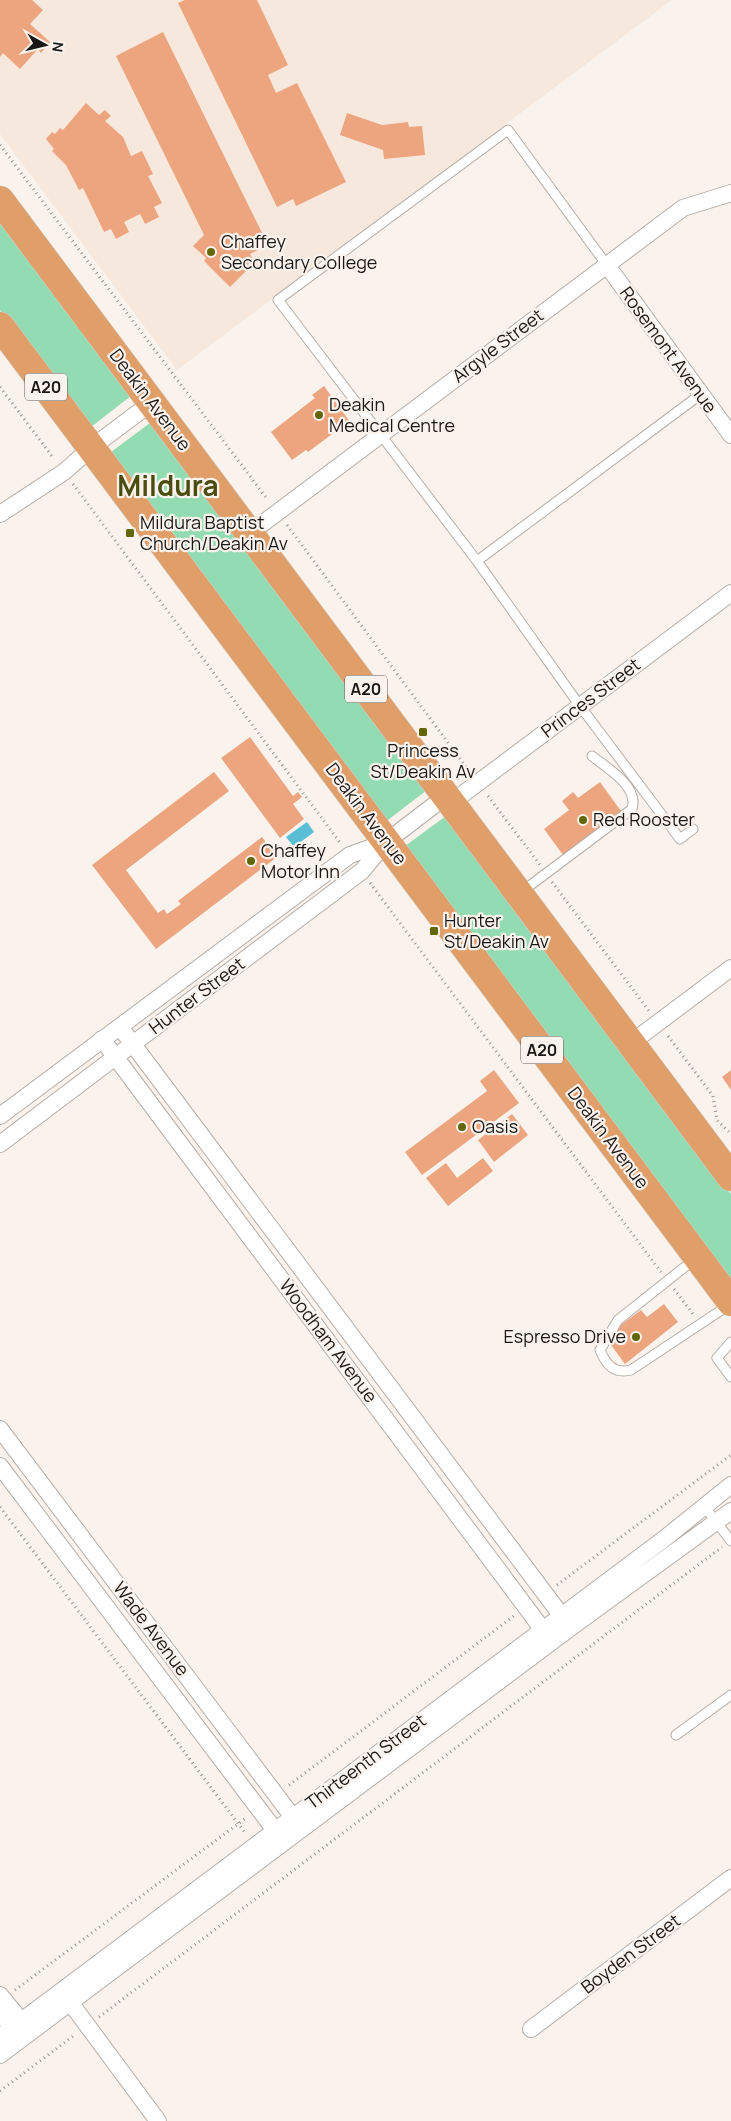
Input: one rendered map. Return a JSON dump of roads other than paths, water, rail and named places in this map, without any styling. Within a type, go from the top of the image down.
[{"type":"highway","name":"Deakin Avenue","points":[[0,200],[731,1177]]},
{"type":"highway","name":"Deakin Avenue","points":[[0,326],[731,1303]]},
{"type":"street","name":"Argyle Street","points":[[250,533],[682,208],[731,193]]},
{"type":"street","name":"Rosemont Avenue","points":[[606,264],[731,435]]},
{"type":"street","points":[[0,514],[19,500],[47,485],[61,468],[151,403]]},
{"type":"street","name":"Princes Street","points":[[449,800],[478,783],[731,593]]},
{"type":"street","name":"Hunter Street","points":[[0,1116],[350,855],[386,842],[449,800]]},
{"type":"street","name":"Hunter Street","points":[[0,1144],[362,871],[386,842]]},
{"type":"street","points":[[631,1043],[731,968]]},
{"type":"street","name":"Woodham Avenue","points":[[120,1027],[566,1622]]},
{"type":"street","name":"Woodham Avenue","points":[[102,1039],[548,1636]]},
{"type":"street","name":"Wade Avenue","points":[[0,1429],[297,1823]]},
{"type":"street","name":"Wade Avenue","points":[[0,1466],[279,1836]]},
{"type":"street","name":"Thirteenth Street","points":[[0,2055],[17,2031],[548,1636],[731,1485]]},
{"type":"street","name":"Thirteenth Street","points":[[566,1622],[731,1511]]},
{"type":"street","name":"Thirteenth Street","points":[[66,1996],[255,1845],[279,1836]]},
{"type":"street","name":"Boyden Street","points":[[531,2030],[731,1878]]},
{"type":"street","points":[[66,1996],[158,2121]]},
{"type":"street","points":[[1,2002],[17,2031]]},
{"type":"lane","points":[[606,264],[508,130],[278,300],[477,561],[580,706],[680,839],[693,829]]},
{"type":"lane","points":[[477,561],[701,394]]},
{"type":"lane","points":[[519,894],[632,809],[634,803],[631,793],[616,774],[592,756]]},
{"type":"lane","points":[[697,1258],[618,1320],[600,1350],[604,1361],[612,1369],[621,1372],[631,1370],[731,1303]]},
{"type":"lane","points":[[731,1342],[718,1358],[731,1377]]},
{"type":"lane","points":[[704,1506],[731,1541]]},
{"type":"lane","points":[[676,1735],[731,1695]]},
{"type":"water","points":[[307,822],[314,832],[294,847],[286,837]]},
{"type":"place","name":"Chaffey Secondary College","points":[[211,252]]},
{"type":"place","name":"Deakin Medical Centre","points":[[319,415]]},
{"type":"place","name":"Mildura Baptist Church/Deakin Av","points":[[130,533]]},
{"type":"place","name":"Princess St/Deakin Av","points":[[423,732]]},
{"type":"place","name":"Red Rooster","points":[[583,820]]},
{"type":"place","name":"Chaffey Motor Inn","points":[[251,861]]},
{"type":"place","name":"Hunter St/Deakin Av","points":[[434,931]]},
{"type":"place","name":"Oasis","points":[[462,1127]]},
{"type":"place","name":"Espresso Drive","points":[[636,1337]]},
{"type":"district","name":"Mildura","points":[[168,486]]}]
